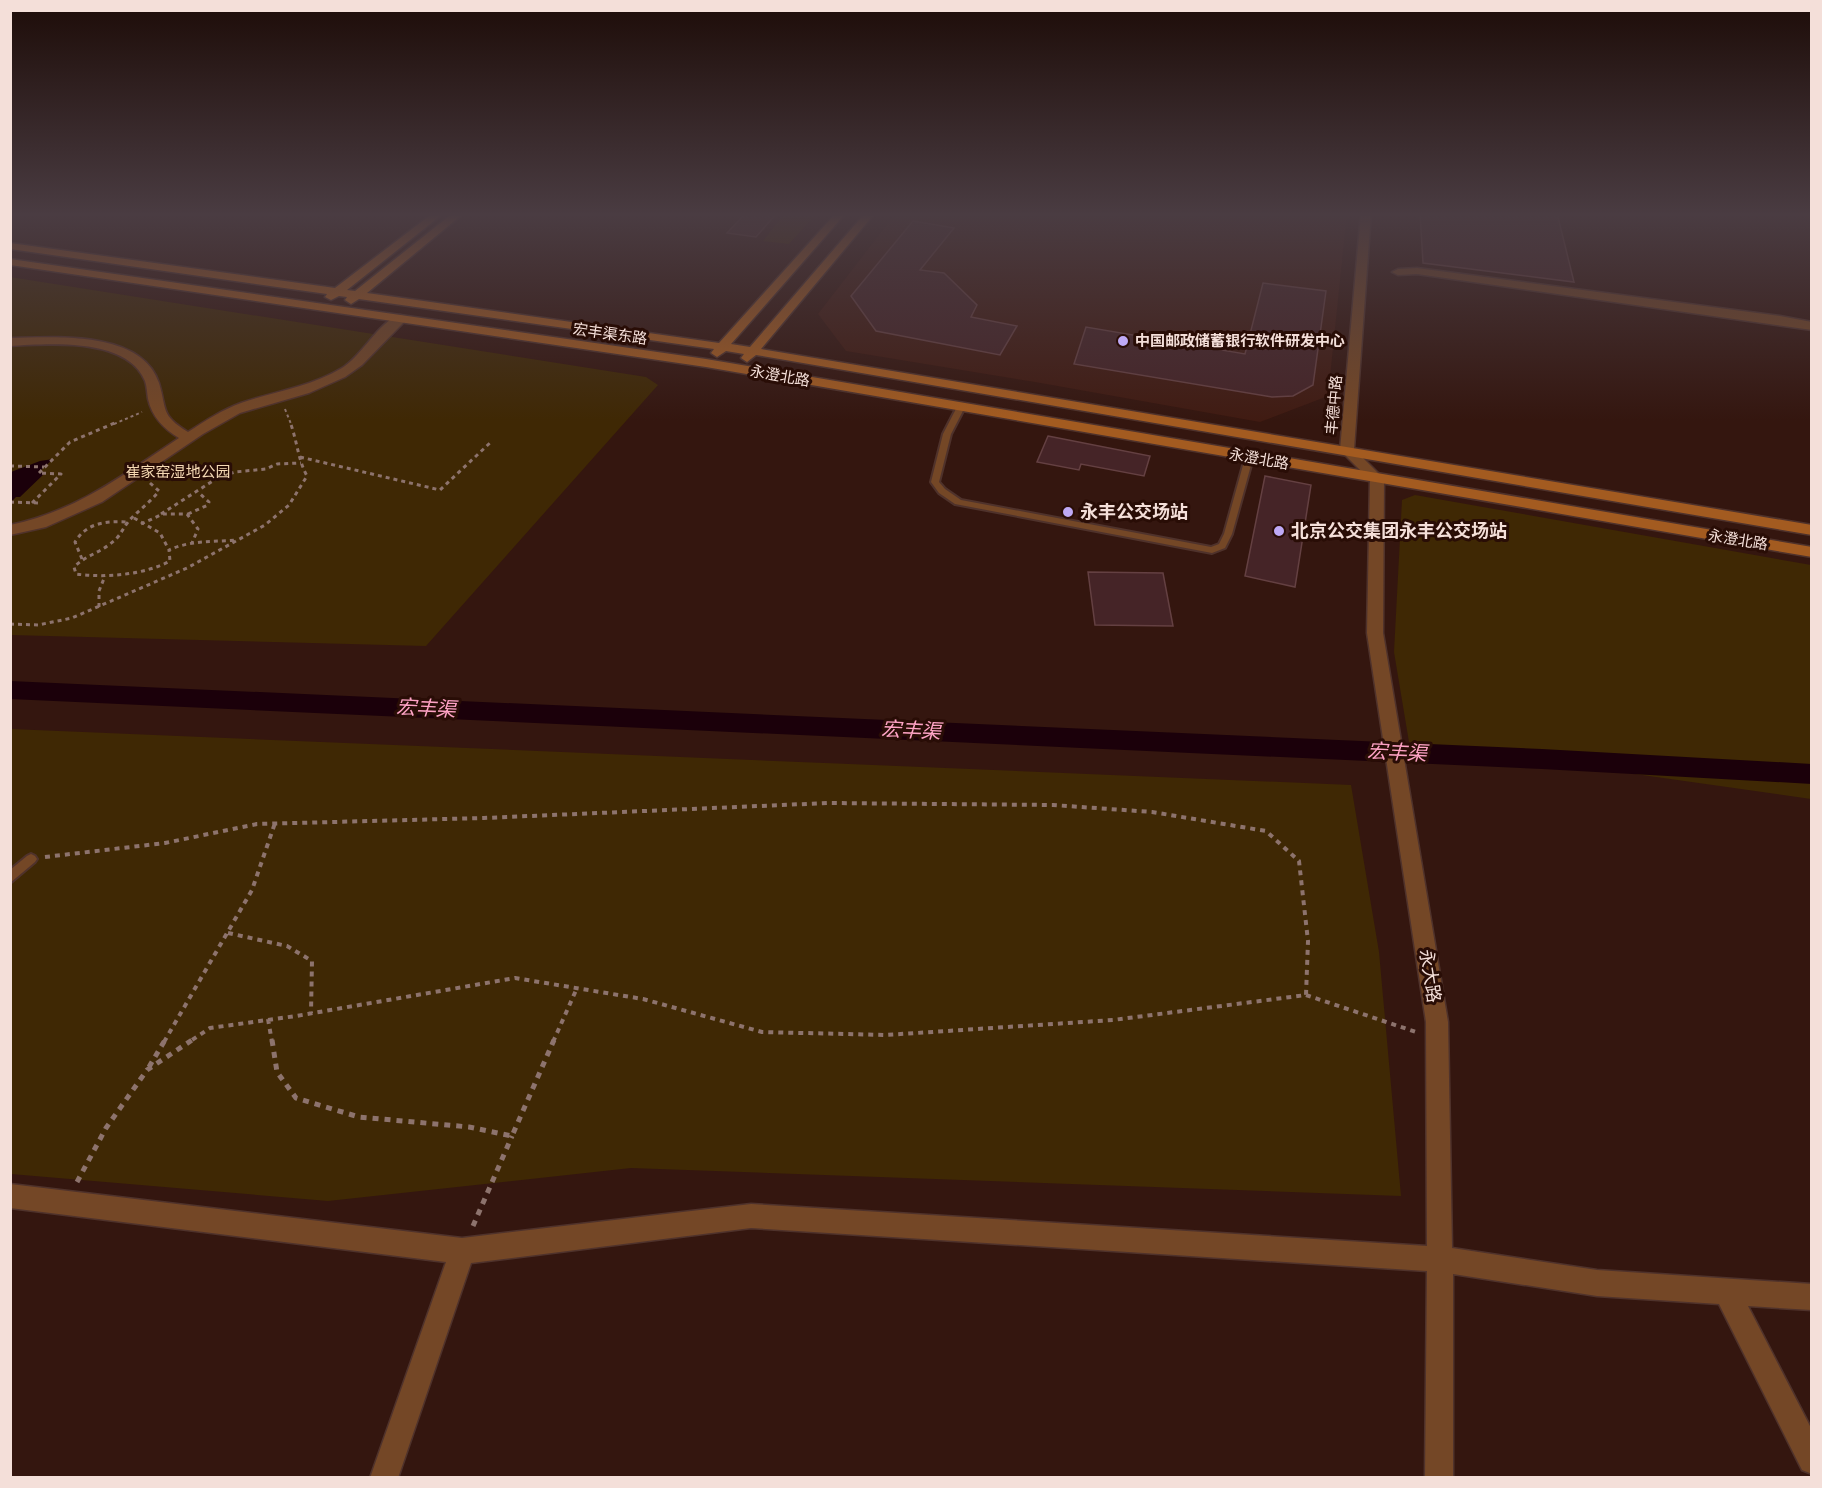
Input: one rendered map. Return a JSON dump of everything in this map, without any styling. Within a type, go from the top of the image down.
[{"type":"street","name":"宏丰渠东路","points":[[150,282],[706,363]]},
{"type":"street","name":"宏丰渠东路","points":[[269,282],[722,347]]},
{"type":"street","points":[[318,307],[349,282]]},
{"type":"street","points":[[338,310],[372,282]]},
{"type":"street","points":[[706,363],[780,282]]},
{"type":"street","points":[[738,369],[811,282]]},
{"type":"street","name":"丰德中路","points":[[1360,282],[1347,450],[1377,479]]},
{"type":"street","points":[[1508,282],[1812,326]]},
{"type":"street","points":[[10,530],[25,528],[97,501],[188,437],[228,413],[314,387],[361,360],[384,331],[400,319]]},
{"type":"street","points":[[10,342],[99,343],[126,354],[146,369],[152,382],[157,405],[175,431],[188,437]]},
{"type":"street","name":"永澄北路","points":[[722,347],[1347,450],[1812,530]]},
{"type":"street","name":"永澄北路","points":[[706,363],[1249,458],[1812,552]]},
{"type":"street","name":"永大路","points":[[1377,479],[1375,633],[1437,1022],[1440,1478]]},
{"type":"street","points":[[10,1196],[462,1251],[751,1216],[1440,1259],[1597,1283],[1812,1297]]},
{"type":"street","points":[[384,1478],[462,1251]]},
{"type":"street","points":[[1727,1292],[1812,1460]]},
{"type":"lane","points":[[962,407],[956,414],[942,444],[935,482],[942,491],[958,502],[1212,550],[1222,546],[1228,534],[1249,458]]},
{"type":"lane","points":[[10,878],[31,859]]},
{"type":"path","points":[[10,624],[39,625],[99,607],[187,568],[265,525],[290,505],[307,476],[301,464],[297,440],[287,418],[282,396]]},
{"type":"path","points":[[32,503],[61,474],[39,473],[70,442],[157,405]]},
{"type":"path","points":[[300,457],[440,490],[492,441]]},
{"type":"path","points":[[141,524],[198,492],[219,477],[277,464],[301,464]]},
{"type":"path","points":[[10,466],[45,467]]},
{"type":"path","points":[[82,559],[75,542],[78,535],[100,523],[128,522],[159,491],[144,481],[132,478]]},
{"type":"path","points":[[161,513],[172,511],[188,514],[208,505],[209,502],[205,496],[198,492]]},
{"type":"path","points":[[188,514],[198,529],[192,543]]},
{"type":"path","points":[[128,522],[124,532],[109,545],[82,559],[75,567],[76,574],[85,577],[106,576],[165,565],[170,561],[169,550],[160,533],[134,518]]},
{"type":"path","points":[[169,550],[192,543],[239,540]]},
{"type":"path","points":[[99,607],[99,591],[106,576]]},
{"type":"path","points":[[31,859],[165,843],[257,824],[275,823],[484,818],[828,803],[1053,805],[1152,812],[1266,831],[1299,861],[1308,941],[1306,995]]},
{"type":"path","points":[[63,1203],[106,1128],[147,1070],[252,890],[275,823]]},
{"type":"path","points":[[228,933],[286,946],[312,961],[311,1013]]},
{"type":"path","points":[[147,1070],[210,1028],[515,978],[643,999],[762,1032],[886,1035],[1113,1020],[1306,995],[1437,1040]]},
{"type":"path","points":[[462,1251],[577,988]]},
{"type":"path","points":[[268,1019],[277,1072],[296,1098],[358,1117],[469,1127],[512,1136]]},
{"type":"shaded area","points":[[842,282],[1340,282],[1328,396],[1260,422],[846,351],[818,314]]},
{"type":"shaded area","points":[[53,459],[39,472],[45,473],[20,497],[16,497],[11,502],[11,472],[40,461]]},
{"type":"green space","name":"崔家窑湿地公园","points":[[10,282],[45,282],[646,377],[658,385],[426,646],[11,635]]},
{"type":"green space","points":[[1415,495],[1811,565],[1811,799],[1409,742],[1394,652],[1402,500]]},
{"type":"green space","points":[[11,729],[1351,785],[1379,952],[1401,1196],[631,1168],[328,1201],[11,1174]]},
{"type":"building","points":[[862,282],[954,282],[977,305],[971,317],[1017,326],[1000,355],[876,331],[851,296]]},
{"type":"building","name":"中国邮政储蓄银行软件研发中心","points":[[1263,283],[1326,291],[1313,385],[1293,396],[1272,397],[1074,364],[1086,327],[1245,354]]},
{"type":"building","points":[[1048,436],[1150,456],[1144,476],[1081,464],[1079,470],[1037,462]]},
{"type":"building","name":"北京公交集团永丰公交场站","points":[[1265,476],[1311,485],[1295,587],[1245,576]]},
{"type":"building","points":[[1088,572],[1163,573],[1173,626],[1095,625]]},
{"type":"waterway","name":"宏丰渠","points":[[10,690],[1542,759],[1812,774]]},
{"type":"place","name":"中国邮政储蓄银行软件研发中心","points":[[1123,341]]},
{"type":"place","name":"永丰公交场站","points":[[1068,512]]},
{"type":"place","name":"北京公交集团永丰公交场站","points":[[1279,531]]}]
